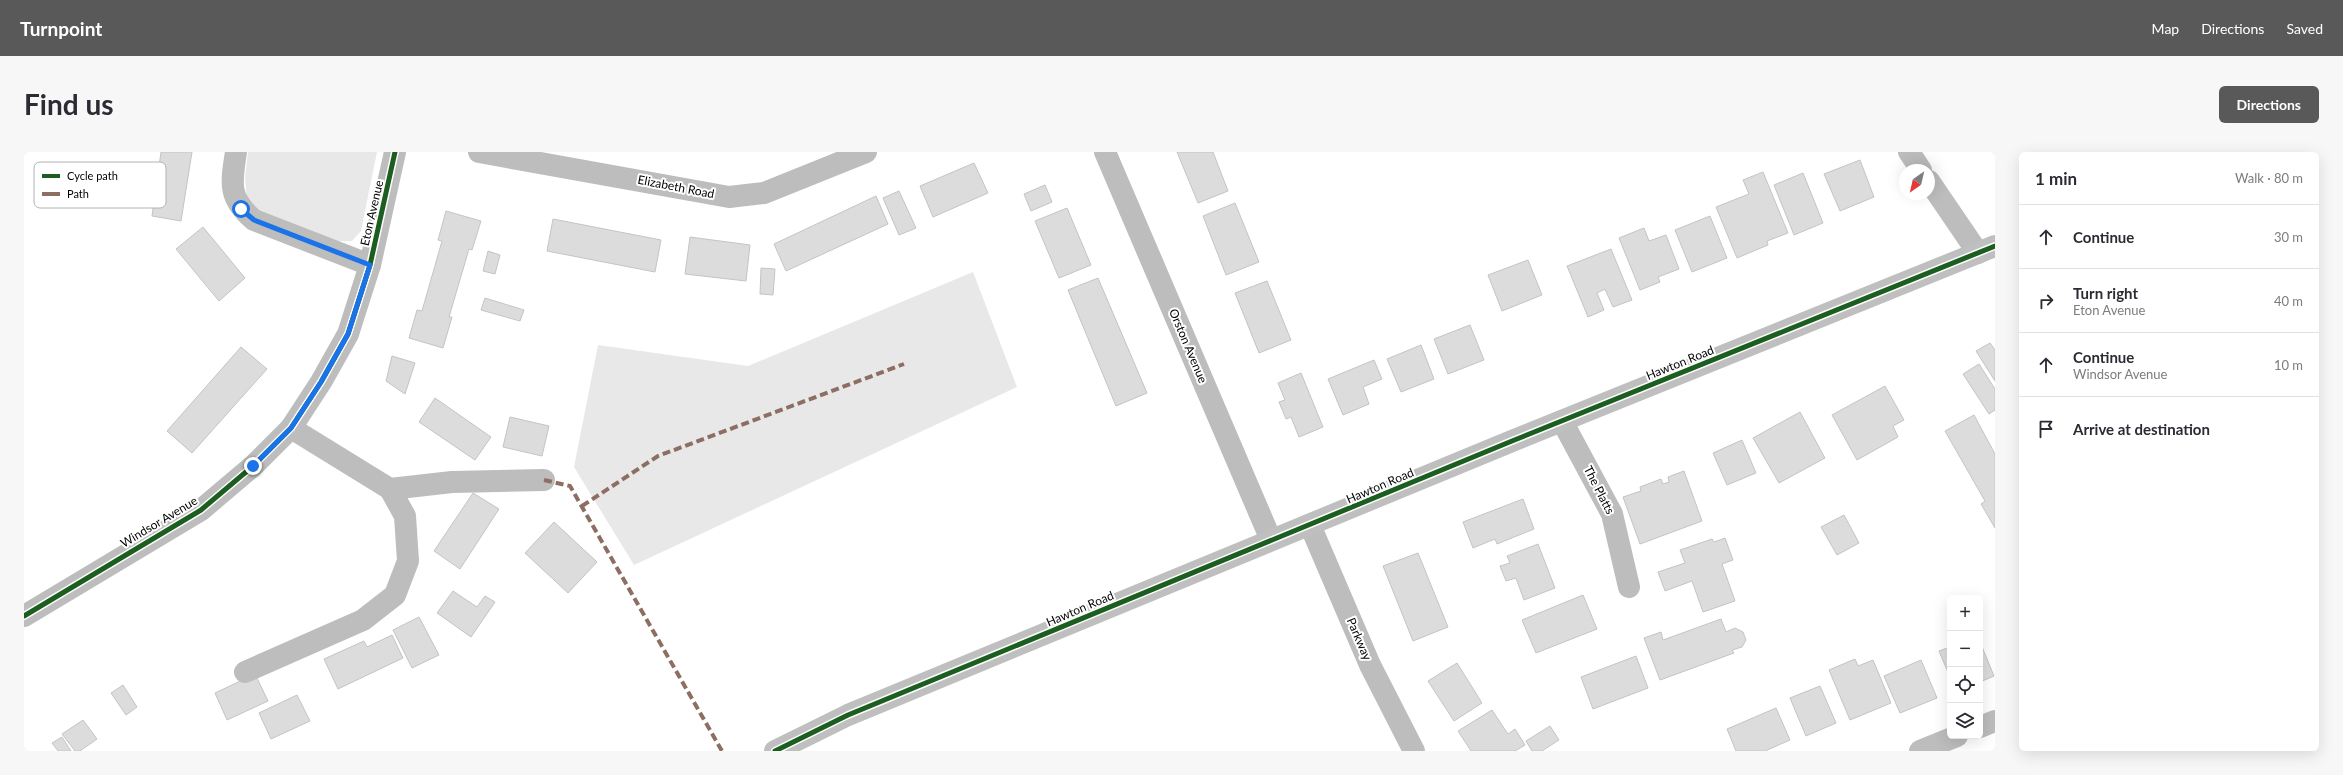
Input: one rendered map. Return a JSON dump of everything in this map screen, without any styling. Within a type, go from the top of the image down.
[{"type":"street","points":[[236,152],[232,179],[234,196],[241,209],[254,220],[370,265]]},
{"type":"street","name":"Eton Avenue","points":[[291,428],[321,382],[348,334],[370,265],[396,152]]},
{"type":"street","name":"Elizabeth Road","points":[[479,152],[729,197],[764,193],[866,152]]},
{"type":"street","name":"Orston Avenue","points":[[1105,152],[1271,540]]},
{"type":"street","points":[[1909,152],[1917,164]]},
{"type":"street","points":[[1935,188],[1986,250]]},
{"type":"street","name":"Hawton Road","points":[[775,751],[848,715],[1271,540],[1986,250]]},
{"type":"street","name":"The Platts","points":[[1562,421],[1612,514],[1629,587]]},
{"type":"street","points":[[245,672],[363,620],[395,595],[408,561],[405,516],[390,489],[291,428]]},
{"type":"street","name":"Windsor Avenue","points":[[24,616],[200,510],[253,466],[291,428]]},
{"type":"street","points":[[390,489],[452,482],[544,480]]},
{"type":"street","name":"Parkway","points":[[1310,525],[1370,665],[1414,751]]},
{"type":"street","points":[[1920,751],[1950,739]]},
{"type":"shaded area","points":[[248,152],[377,152],[361,231],[352,241],[335,241],[266,217],[247,199],[245,178]]},
{"type":"shaded area","points":[[973,272],[1017,387],[634,565],[574,467],[598,345],[748,366]]},
{"type":"building","points":[[161,152],[192,152],[181,221],[152,216],[153,208],[166,208],[166,162],[160,162]]},
{"type":"building","points":[[1177,152],[1213,152],[1228,191],[1198,203]]},
{"type":"building","points":[[1860,160],[1874,197],[1840,211],[1824,174]]},
{"type":"building","points":[[974,163],[988,193],[933,217],[920,186]]},
{"type":"building","points":[[1763,172],[1788,233],[1767,241],[1768,245],[1737,258],[1716,207],[1749,194],[1743,180]]},
{"type":"building","points":[[1803,173],[1823,223],[1794,235],[1774,185]]},
{"type":"building","points":[[1045,185],[1052,202],[1031,211],[1024,194]]},
{"type":"building","points":[[899,191],[916,228],[899,235],[883,198]]},
{"type":"building","points":[[876,196],[888,224],[786,271],[774,244]]},
{"type":"building","points":[[1235,203],[1259,262],[1226,275],[1203,216]]},
{"type":"building","points":[[1067,208],[1091,265],[1059,278],[1035,221]]},
{"type":"building","points":[[446,211],[481,221],[472,250],[469,249],[449,317],[452,317],[443,348],[409,338],[417,310],[422,311],[442,241],[438,240]]},
{"type":"building","points":[[1710,216],[1727,258],[1692,272],[1675,230]]},
{"type":"building","points":[[553,219],[661,240],[655,272],[547,251]]},
{"type":"building","points":[[203,227],[245,278],[219,301],[176,249]]},
{"type":"building","points":[[1644,228],[1649,241],[1666,235],[1679,269],[1658,277],[1660,282],[1640,290],[1619,238]]},
{"type":"building","points":[[690,237],[750,245],[746,281],[685,274]]},
{"type":"building","points":[[1611,249],[1632,300],[1613,307],[1605,289],[1597,293],[1604,310],[1588,317],[1567,266]]},
{"type":"building","points":[[488,251],[500,255],[495,274],[483,271]]},
{"type":"building","points":[[1528,260],[1542,295],[1502,311],[1488,275]]},
{"type":"building","points":[[761,268],[775,269],[773,295],[760,294]]},
{"type":"building","points":[[1098,278],[1147,393],[1116,406],[1068,290]]},
{"type":"building","points":[[1267,281],[1291,340],[1259,353],[1235,293]]},
{"type":"building","points":[[485,298],[524,310],[520,321],[481,310]]},
{"type":"building","points":[[1470,325],[1484,360],[1448,374],[1434,339]]},
{"type":"building","points":[[1990,343],[1995,350],[1995,381],[1976,351]]},
{"type":"building","points":[[1421,345],[1434,379],[1401,392],[1387,359]]},
{"type":"building","points":[[241,347],[267,369],[192,453],[167,431]]},
{"type":"building","points":[[392,356],[415,363],[405,394],[386,381]]},
{"type":"building","points":[[1374,360],[1382,379],[1363,387],[1369,404],[1343,415],[1328,379]]},
{"type":"building","points":[[1979,364],[1995,389],[1995,410],[1989,414],[1963,374]]},
{"type":"building","points":[[1301,373],[1323,427],[1299,437],[1291,417],[1286,419],[1279,402],[1285,400],[1278,383]]},
{"type":"building","points":[[1885,386],[1904,420],[1893,426],[1898,437],[1857,460],[1832,415]]},
{"type":"building","points":[[435,398],[491,437],[475,460],[419,422]]},
{"type":"building","points":[[1800,412],[1825,458],[1779,483],[1753,438]]},
{"type":"building","points":[[1974,415],[1995,454],[1995,528],[1981,504],[1985,501],[1945,431]]},
{"type":"building","points":[[510,417],[549,426],[542,456],[503,447]]},
{"type":"building","points":[[1742,440],[1756,473],[1727,485],[1713,453]]},
{"type":"building","points":[[1684,471],[1702,521],[1640,544],[1623,497],[1641,491],[1640,487],[1661,479],[1663,484],[1669,482],[1668,477]]},
{"type":"building","points":[[473,493],[499,509],[460,569],[434,551]]},
{"type":"building","points":[[1523,499],[1534,529],[1497,544],[1495,539],[1473,548],[1463,522]]},
{"type":"building","points":[[1844,515],[1859,543],[1837,555],[1821,527]]},
{"type":"building","points":[[554,522],[597,562],[568,593],[525,553]]},
{"type":"building","points":[[1725,538],[1733,560],[1722,564],[1735,601],[1703,612],[1692,581],[1665,591],[1658,572],[1685,563],[1680,550],[1712,539],[1714,542]]},
{"type":"building","points":[[1538,544],[1555,588],[1524,600],[1516,578],[1506,581],[1500,566],[1510,563],[1507,556]]},
{"type":"building","points":[[1418,553],[1448,627],[1413,641],[1383,566]]},
{"type":"building","points":[[453,591],[477,607],[485,596],[495,602],[471,637],[437,613]]},
{"type":"building","points":[[1583,595],[1597,629],[1536,653],[1522,620]]},
{"type":"building","points":[[419,617],[439,655],[412,668],[393,630]]},
{"type":"building","points":[[1721,619],[1726,632],[1735,628],[1743,632],[1746,640],[1742,647],[1732,650],[1734,653],[1660,680],[1644,638],[1661,632],[1663,640]]},
{"type":"building","points":[[392,635],[403,658],[338,689],[324,659],[364,641],[367,647]]},
{"type":"building","points":[[1947,648],[1947,670],[1939,651]]},
{"type":"building","points":[[1983,649],[1994,676],[1983,681]]},
{"type":"building","points":[[1636,656],[1648,688],[1593,709],[1581,677]]},
{"type":"building","points":[[1855,659],[1858,666],[1873,660],[1891,703],[1850,720],[1829,670]]},
{"type":"building","points":[[1921,660],[1937,698],[1900,713],[1884,676]]},
{"type":"building","points":[[1457,663],[1482,703],[1454,721],[1428,681]]},
{"type":"building","points":[[255,674],[268,701],[227,720],[215,693]]},
{"type":"building","points":[[123,685],[137,707],[126,715],[111,693]]},
{"type":"building","points":[[1820,686],[1836,723],[1806,736],[1790,698]]},
{"type":"building","points":[[297,695],[310,721],[271,739],[259,713]]},
{"type":"building","points":[[1776,708],[1790,740],[1765,751],[1736,751],[1727,729]]},
{"type":"building","points":[[1492,710],[1508,734],[1515,729],[1525,745],[1515,751],[1471,751],[1458,731]]},
{"type":"building","points":[[83,720],[97,739],[80,751],[75,751],[62,734]]},
{"type":"building","points":[[1550,726],[1559,740],[1542,751],[1532,751],[1526,741]]},
{"type":"building","points":[[62,737],[71,751],[58,751],[52,743]]},
{"type":"marked path","points":[[582,506],[658,456],[904,364]]},
{"type":"marked path","points":[[544,480],[570,486],[722,751]]},
{"type":"cycle path","points":[[24,616],[201,510],[253,466],[291,428],[321,382],[348,334],[370,265],[395,152]]},
{"type":"cycle path","points":[[775,751],[848,715],[1512,441],[1995,246]]},
{"type":"route","points":[[241,209],[254,220],[370,265],[348,334],[321,382],[291,428],[253,466]]}]
